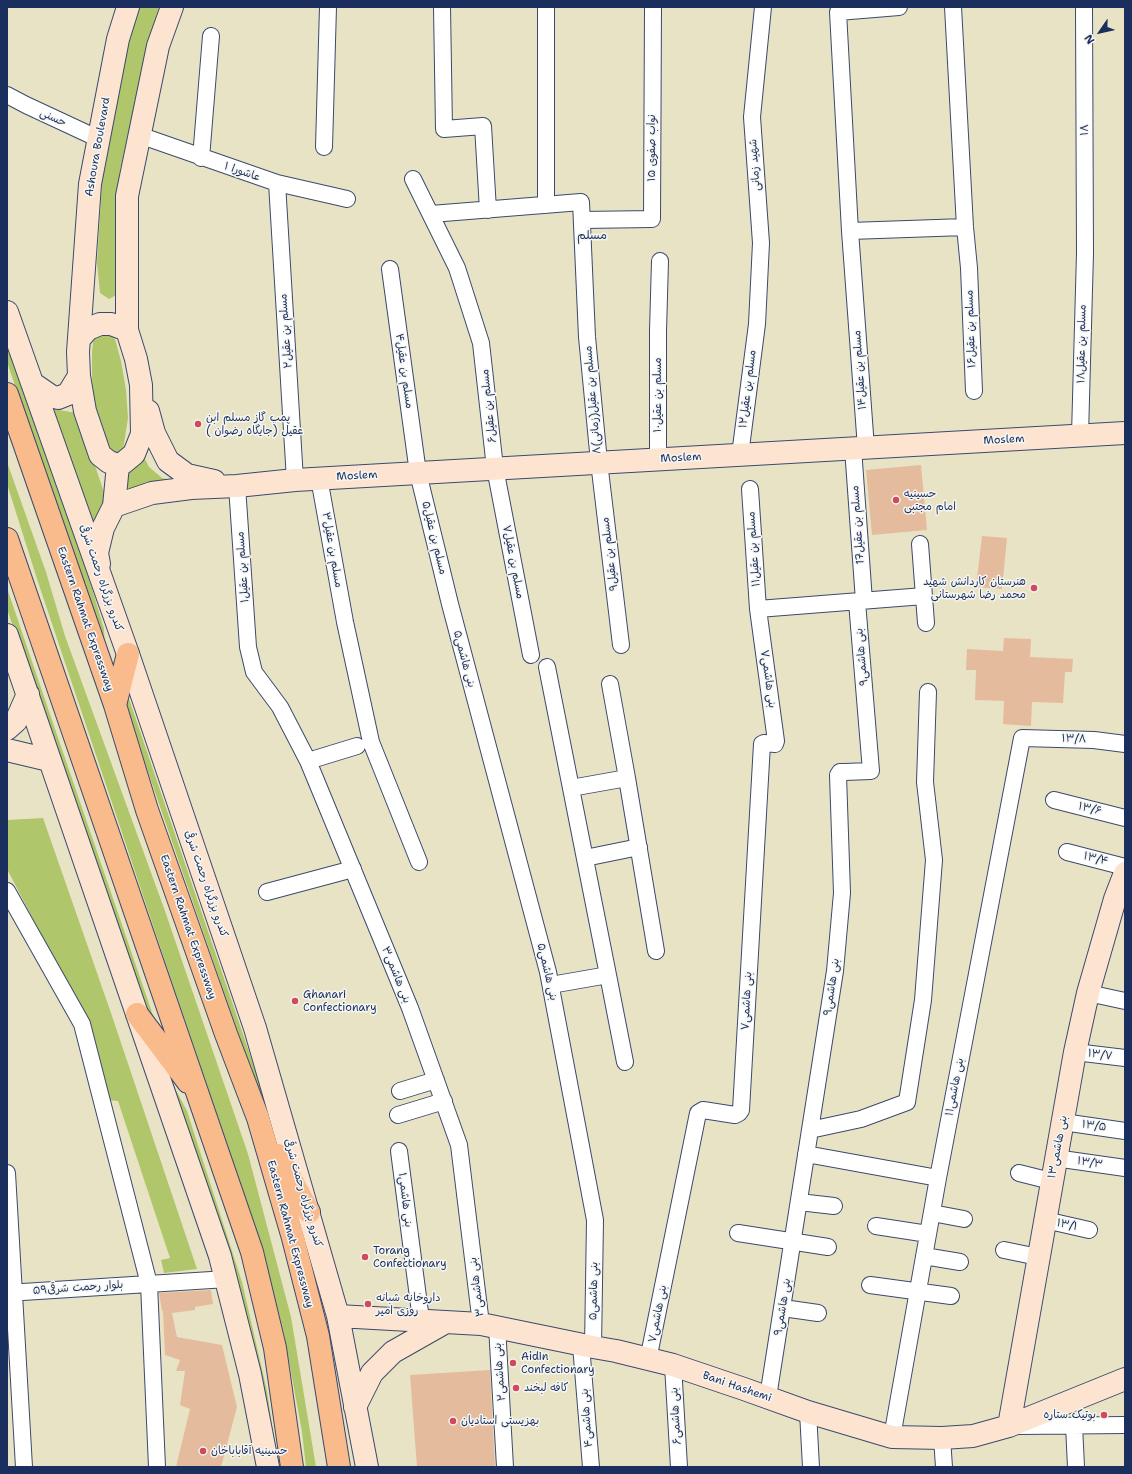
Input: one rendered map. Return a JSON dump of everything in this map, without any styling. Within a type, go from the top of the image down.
[{"type":"highway","name":"Eastern Rahmat Expressway","points":[[7,394],[115,705],[148,810],[226,1034],[258,1118],[293,1238],[318,1336],[339,1467]]},
{"type":"highway","points":[[7,539],[252,1252],[275,1348],[291,1465]]},
{"type":"highway","points":[[115,705],[128,654]]},
{"type":"highway","points":[[137,1014],[200,1098]]},
{"type":"highway","points":[[258,1118],[309,1212]]},
{"type":"street","name":"Ashoura Boulevard","points":[[118,464],[109,462],[100,455],[85,411],[79,376],[90,184],[118,39],[128,7]]},
{"type":"street","points":[[172,7],[158,46],[127,196],[127,330],[136,359],[141,385],[154,433],[168,461],[188,475],[237,486]]},
{"type":"street","points":[[324,147],[328,7]]},
{"type":"street","points":[[442,7],[444,129],[483,126],[488,210]]},
{"type":"street","points":[[431,214],[546,205],[546,7]]},
{"type":"street","name":"نواب صفوی ۱۵","points":[[582,220],[652,219],[653,7]]},
{"type":"street","name":"شهید زمانی","points":[[757,324],[761,242],[752,117],[763,7]]},
{"type":"street","points":[[862,9],[899,7]]},
{"type":"street","name":"مسلم بن عقیل۱۶","points":[[953,7],[965,226],[969,268],[974,391]]},
{"type":"street","name":"۱۸","points":[[1084,7],[1084,253]]},
{"type":"street","name":"مسلم بن عقیل۱۴","points":[[859,448],[855,293],[850,231],[838,12],[862,9]]},
{"type":"street","points":[[201,158],[211,36]]},
{"type":"street","name":"حسنی","points":[[7,95],[26,106],[99,139]]},
{"type":"street","name":"عاشورا ۱","points":[[139,135],[201,158],[277,183],[348,199]]},
{"type":"street","name":"مسلم بن عقیل۶","points":[[413,179],[457,268],[481,343],[495,468]]},
{"type":"street","name":"مسلم بن عقیل۲","points":[[277,183],[296,480]]},
{"type":"street","name":"۸مسلم بن عقیل(زمانی)","points":[[546,205],[581,202],[587,337],[599,462]]},
{"type":"street","points":[[850,231],[965,226]]},
{"type":"street","name":"مسلم بن عقیل۱۸","points":[[1080,435],[1084,253]]},
{"type":"street","name":"مسلم بن عقیل۱۰","points":[[658,459],[658,331],[660,261]]},
{"type":"street","name":"مسلم بن عقیل۴","points":[[390,269],[418,473]]},
{"type":"street","points":[[83,289],[92,304],[101,309],[113,308],[128,301]]},
{"type":"street","name":"کندرو بزرگراه رحمت شرقی","points":[[7,312],[128,654],[255,1028],[338,1316],[367,1467]]},
{"type":"street","points":[[80,338],[88,329],[100,324],[111,324],[127,330]]},
{"type":"street","name":"مسلم بن عقیل۱۲","points":[[740,455],[757,324]]},
{"type":"street","points":[[32,383],[51,396],[58,398],[68,394],[79,376]]},
{"type":"street","points":[[101,581],[97,553],[103,528],[114,506],[118,464],[123,463],[134,454],[142,434],[141,385]]},
{"type":"street","name":"Moslem","points":[[114,506],[152,493],[191,488],[237,486],[319,478],[1125,433]]},
{"type":"street","name":"مسلم بن عقیل17","points":[[859,448],[860,601]]},
{"type":"street","name":"مسلم بن عقیل۹","points":[[599,462],[621,645]]},
{"type":"street","name":"مسلم بن عقیل۷","points":[[495,468],[531,655]]},
{"type":"street","name":"مسلم بن عقیل۵","points":[[418,473],[450,604]]},
{"type":"street","name":"مسلم بن عقیل۳","points":[[319,478],[345,622],[371,742],[419,862]]},
{"type":"street","name":"مسلم بن عقیل۱","points":[[237,486],[248,647]]},
{"type":"street","name":"مسلم بن عقیل۱۱","points":[[750,489],[758,609]]},
{"type":"street","points":[[920,544],[926,623]]},
{"type":"street","points":[[758,609],[924,596]]},
{"type":"street","name":"بنی هاشمی۹","points":[[768,1398],[835,971],[841,901],[838,775],[840,772],[871,770],[860,601]]},
{"type":"street","name":"بنی هاشمی۵","points":[[450,604],[551,985],[595,1220],[587,1346]]},
{"type":"street","name":"بنی هاشمی۷","points":[[648,1360],[698,1114],[703,1110],[735,1115],[741,1110],[762,744],[775,744],[776,742],[758,609]]},
{"type":"street","points":[[7,635],[220,1256],[250,1374],[268,1467]]},
{"type":"street","name":"بنی هاشمی۳","points":[[248,647],[254,672],[280,707],[308,761],[410,1008],[444,1102],[459,1145],[489,1325]]},
{"type":"street","points":[[547,667],[626,1062]]},
{"type":"street","points":[[610,684],[656,951]]},
{"type":"street","points":[[810,1130],[861,1120],[907,1102],[923,1000],[934,860],[925,782],[928,692]]},
{"type":"street","points":[[7,729],[16,721],[28,694]]},
{"type":"street","name":"۱۳/۸","points":[[1022,738],[1094,740],[1125,744]]},
{"type":"street","name":"بنی هاشمی۱۱","points":[[892,1437],[938,1178],[1022,738]]},
{"type":"street","points":[[308,761],[357,746]]},
{"type":"street","points":[[7,750],[49,760]]},
{"type":"street","points":[[571,788],[627,778]]},
{"type":"street","name":"۱۳/۶","points":[[1054,800],[1125,818]]},
{"type":"street","points":[[585,858],[639,847]]},
{"type":"street","name":"۱۳/۴","points":[[1067,852],[1125,867]]},
{"type":"street","points":[[267,892],[353,869]]},
{"type":"street","name":"بنی هاشمی۱۳","points":[[1009,1426],[1044,1220],[1075,1052],[1088,993],[1120,900],[1125,873]]},
{"type":"street","points":[[7,891],[82,1024],[150,1284],[157,1467]]},
{"type":"street","points":[[551,985],[608,975]]},
{"type":"street","points":[[1088,993],[1125,1001]]},
{"type":"street","name":"۱۳/۷","points":[[1075,1052],[1125,1058]]},
{"type":"street","points":[[400,1091],[436,1080]]},
{"type":"street","points":[[398,1115],[444,1102]]},
{"type":"street","name":"۱۳/۵","points":[[1063,1122],[1125,1131]]},
{"type":"street","name":"بنی هاشمی۱","points":[[399,1151],[421,1320]]},
{"type":"street","points":[[806,1154],[938,1178]]},
{"type":"street","name":"۱۳/۳","points":[[1055,1158],[1125,1168]]},
{"type":"street","points":[[7,1173],[10,1293],[24,1467]]},
{"type":"street","points":[[1019,1173],[1051,1181]]},
{"type":"street","points":[[799,1202],[834,1206]]},
{"type":"street","points":[[932,1213],[964,1219]]},
{"type":"street","name":"۱۳/۱","points":[[1044,1220],[1089,1230]]},
{"type":"street","points":[[876,1226],[928,1234]]},
{"type":"street","points":[[738,1233],[828,1247]]},
{"type":"street","points":[[1004,1250],[1038,1257]]},
{"type":"street","points":[[924,1256],[960,1262]]},
{"type":"street","name":"۵۹بلوار رحمت شرقی","points":[[10,1293],[227,1280]]},
{"type":"street","points":[[870,1285],[950,1296]]},
{"type":"street","points":[[783,1308],[818,1313]]},
{"type":"street","name":"Bani Hashemi","points":[[338,1316],[489,1325],[616,1351],[648,1360],[674,1365],[808,1412],[892,1437],[942,1438],[973,1436],[1009,1426],[1125,1379]]},
{"type":"street","points":[[355,1406],[372,1373],[393,1352],[446,1322]]},
{"type":"street","name":"۲بنی هاشمی","points":[[489,1325],[505,1467]]},
{"type":"street","name":"۴بنی هاشمی","points":[[587,1346],[591,1467]]},
{"type":"street","name":"۶بنی هاشمی","points":[[674,1365],[679,1467]]},
{"type":"street","points":[[808,1412],[811,1467]]},
{"type":"street","points":[[1009,1426],[1125,1425]]},
{"type":"street","points":[[1074,1426],[1076,1467]]},
{"type":"street","points":[[942,1438],[944,1467]]},
{"type":"green space","points":[[138,7],[159,7],[150,37],[120,170],[117,224],[118,294],[109,299],[100,293],[97,263],[103,168],[129,37]]},
{"type":"green space","points":[[110,334],[115,339],[121,361],[126,390],[128,418],[123,450],[118,453],[111,452],[98,421],[93,395],[93,342],[96,335]]},
{"type":"green space","points":[[7,342],[91,585],[104,629],[105,651],[7,362]]},
{"type":"green space","points":[[53,409],[77,413],[106,498],[93,526]]},
{"type":"green space","points":[[141,451],[149,467],[162,478],[185,483],[133,490],[126,487],[124,479]]},
{"type":"green space","points":[[7,462],[46,572],[65,636],[165,911],[248,1154],[291,1317],[316,1467],[306,1467],[302,1432],[284,1334],[255,1225],[37,579],[7,484]]},
{"type":"green space","points":[[7,588],[157,1027],[143,1007],[7,609]]},
{"type":"green space","points":[[126,690],[282,1149],[268,1120],[125,705]]},
{"type":"green space","points":[[43,818],[111,1013],[197,1269],[164,1273],[161,1260],[170,1258],[118,1101],[106,1100],[91,1031],[7,869],[7,820]]},
{"type":"green space","points":[[158,1056],[187,1111],[242,1282],[267,1391],[274,1438],[273,1467]]},
{"type":"building","name":"حسینیه امام مجتبی","points":[[921,465],[927,530],[872,535],[866,470]]},
{"type":"building","points":[[982,536],[1007,538],[1002,589],[976,587]]},
{"type":"building","points":[[1004,638],[1031,639],[1030,657],[1073,659],[1072,672],[1065,672],[1063,703],[1032,702],[1031,726],[1003,724],[1004,701],[975,700],[976,670],[966,670],[967,649],[1003,651]]},
{"type":"building","points":[[211,1290],[213,1304],[195,1307],[195,1310],[172,1313],[177,1337],[222,1345],[237,1407],[221,1467],[176,1467],[190,1409],[180,1405],[185,1371],[176,1371],[180,1360],[165,1355],[163,1311],[159,1293]]},
{"type":"building","name":"بهزیستی استادیان","points":[[490,1370],[495,1467],[417,1467],[410,1375]]},
{"type":"place","name":"پمپ گاز مسلم ابن عقیل (جایگاه رضوان )","points":[[198,424]]},
{"type":"place","name":"حسینیه امام مجتبی","points":[[896,500]]},
{"type":"place","name":"هنرستان کاردانش شهید محمد رضا شهرستانی","points":[[1034,588]]},
{"type":"place","name":"Ghanari Confectionary","points":[[295,1001]]},
{"type":"place","name":"Torang Confectionary","points":[[365,1257]]},
{"type":"place","name":"داروخانه شبانه روزی امیر","points":[[368,1304]]},
{"type":"place","name":"Aidin Confectionary","points":[[513,1363]]},
{"type":"place","name":"کافه لبخند","points":[[516,1388]]},
{"type":"place","name":"بوتیک ستاره","points":[[1104,1415]]},
{"type":"place","name":"بهزیستی استادیان","points":[[453,1421]]},
{"type":"place","name":"حسینیه آقاباباخان","points":[[203,1451]]},
{"type":"district","name":"مسلم","points":[[592,236]]}]
